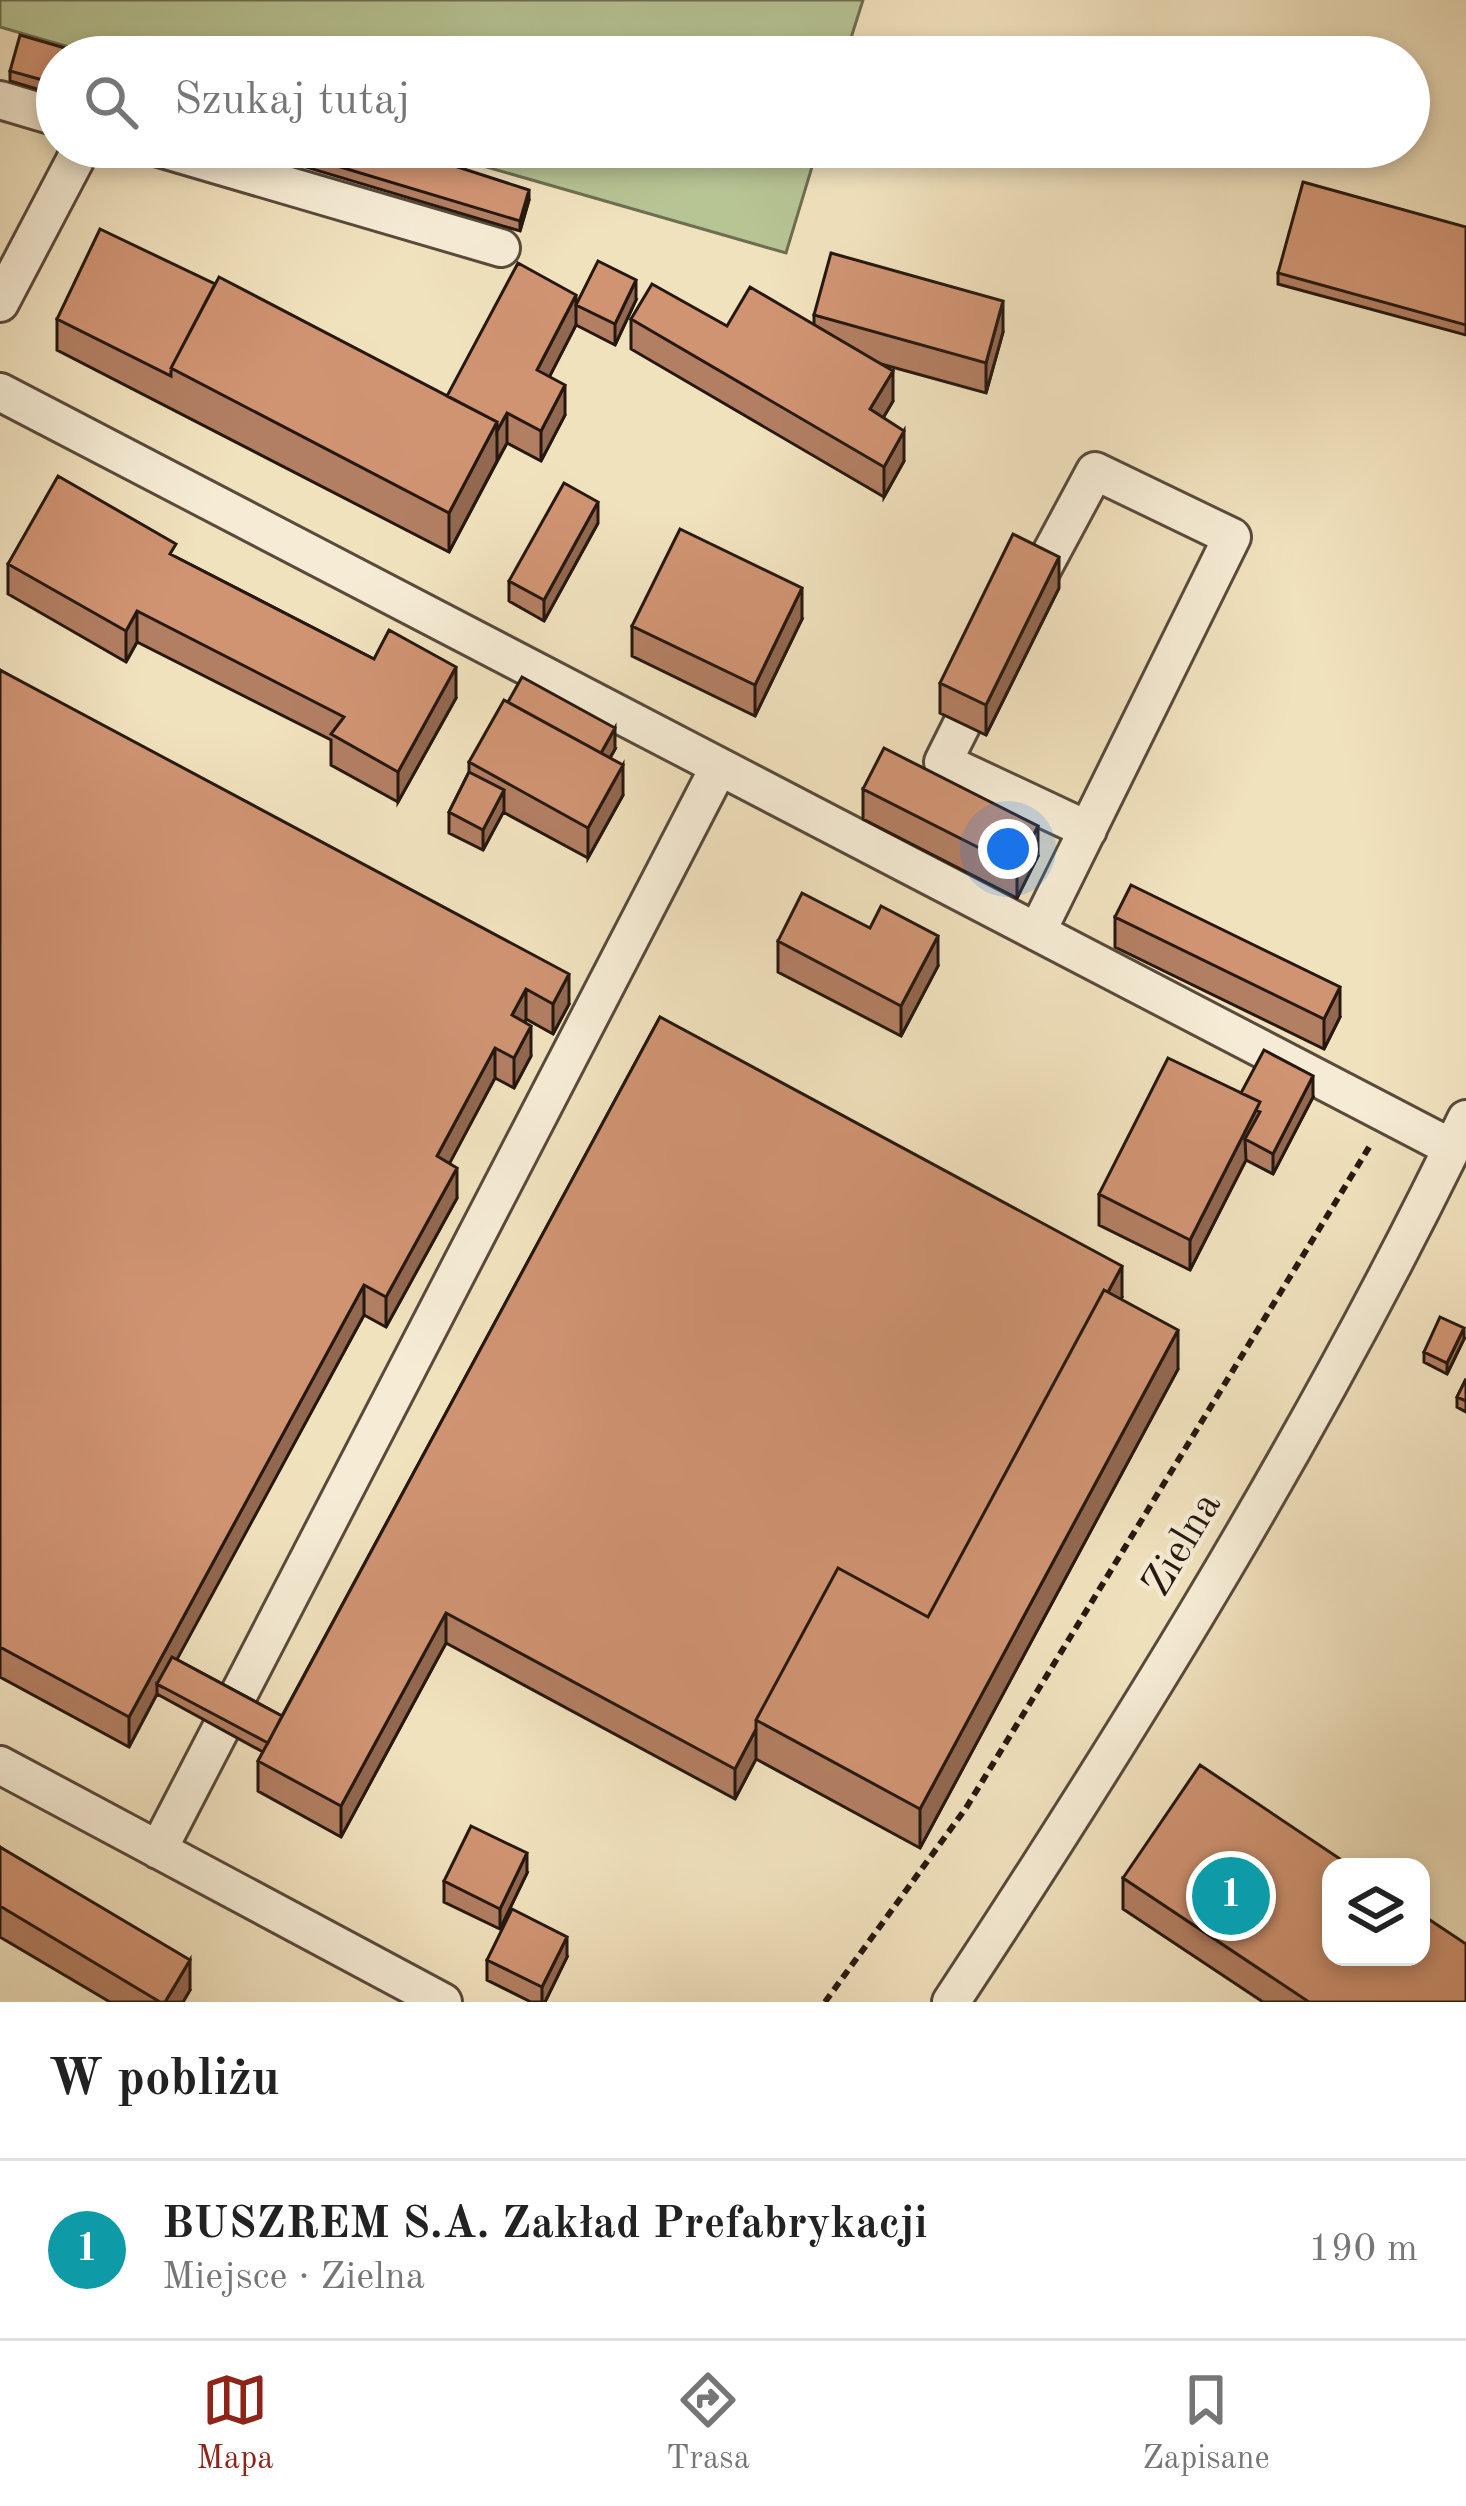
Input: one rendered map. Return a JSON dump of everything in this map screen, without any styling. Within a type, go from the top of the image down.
[{"type":"street","points":[[0,100],[36,111]]},
{"type":"street","points":[[0,303],[71,168]]},
{"type":"street","points":[[228,168],[501,248]]},
{"type":"street","points":[[0,392],[1388,1116],[1459,1134]]},
{"type":"street","points":[[1037,932],[1232,537],[1095,471],[1038,577]]},
{"type":"street","points":[[962,724],[944,762],[1088,830]]},
{"type":"street","points":[[158,1850],[719,766]]},
{"type":"street","name":"Zielna","points":[[951,2002],[1086,1797],[1255,1513],[1337,1372],[1459,1134]]},
{"type":"street","points":[[0,1765],[442,2002]]},
{"type":"path","points":[[825,2002],[966,1808],[1388,1116]]},
{"type":"green space","points":[[0,0],[863,0],[852,36],[36,37],[0,27]]},
{"type":"green space","points":[[490,168],[812,168],[786,253]]},
{"type":"building","points":[[20,35],[36,40],[36,78],[10,71]]},
{"type":"building","points":[[344,168],[461,168],[529,190],[520,221]]},
{"type":"building","points":[[1303,182],[1466,227],[1466,325],[1278,273]]},
{"type":"building","points":[[100,229],[215,284],[171,376],[57,319]]},
{"type":"building","points":[[831,253],[1003,301],[986,363],[814,315]]},
{"type":"building","points":[[598,261],[636,280],[615,324],[576,305]]},
{"type":"building","points":[[518,263],[576,295],[537,370],[565,385],[541,431],[507,413],[497,431],[497,422],[447,396]]},
{"type":"building","points":[[219,277],[497,422],[449,513],[171,368]]},
{"type":"building","points":[[652,284],[727,326],[750,287],[893,371],[870,409],[904,431],[884,467],[631,319]]},
{"type":"building","points":[[58,476],[176,544],[170,554],[374,659],[389,630],[456,667],[398,772],[331,734],[344,717],[137,611],[126,631],[8,564]]},
{"type":"building","points":[[564,483],[598,502],[544,600],[509,581]]},
{"type":"building","points":[[680,529],[802,588],[755,685],[632,626]]},
{"type":"building","points":[[1013,534],[1059,557],[986,705],[940,683]]},
{"type":"building","points":[[0,670],[569,974],[553,1004],[526,989],[512,1015],[531,1026],[514,1058],[495,1048],[437,1156],[457,1168],[386,1297],[364,1285],[129,1717],[0,1647]]},
{"type":"building","points":[[522,677],[615,728],[601,753],[508,702]]},
{"type":"building","points":[[504,700],[623,765],[588,828],[469,762]]},
{"type":"building","points":[[884,748],[1038,826],[1017,867],[863,789]]},
{"type":"building","points":[[469,772],[504,790],[483,830],[449,812]]},
{"type":"building","points":[[1131,885],[1340,987],[1324,1019],[1115,917]]},
{"type":"building","points":[[802,893],[870,928],[881,906],[938,936],[901,1006],[778,941]]},
{"type":"building","points":[[660,1017],[1122,1266],[1108,1292],[1104,1290],[928,1617],[838,1568],[756,1720],[735,1769],[446,1613],[341,1806],[258,1761]]},
{"type":"building","points":[[1264,1050],[1313,1076],[1273,1154],[1245,1139],[1260,1112],[1256,1110],[1260,1102],[1241,1093]]},
{"type":"building","points":[[1168,1058],[1260,1102],[1190,1240],[1099,1194]]},
{"type":"building","points":[[1104,1290],[1178,1330],[920,1809],[756,1720],[838,1568],[928,1617]]},
{"type":"building","points":[[1440,1317],[1464,1328],[1447,1363],[1424,1352]]},
{"type":"building","points":[[1466,1379],[1466,1401],[1457,1397]]},
{"type":"building","points":[[172,1657],[282,1716],[268,1743],[157,1684]]},
{"type":"building","points":[[1200,1765],[1339,1858],[1322,1858],[1322,1966],[1430,1966],[1430,1920],[1466,1944],[1466,2002],[1309,2002],[1123,1878]]},
{"type":"building","points":[[471,1826],[527,1853],[500,1909],[444,1881]]},
{"type":"building","points":[[0,1847],[190,1960],[165,2002],[0,1906]]},
{"type":"building","points":[[512,1909],[567,1937],[542,1987],[487,1960]]},
{"type":"place","name":"BUSZREM S.A. Zakład Prefabrykacji","points":[[1231,1896]]}]
